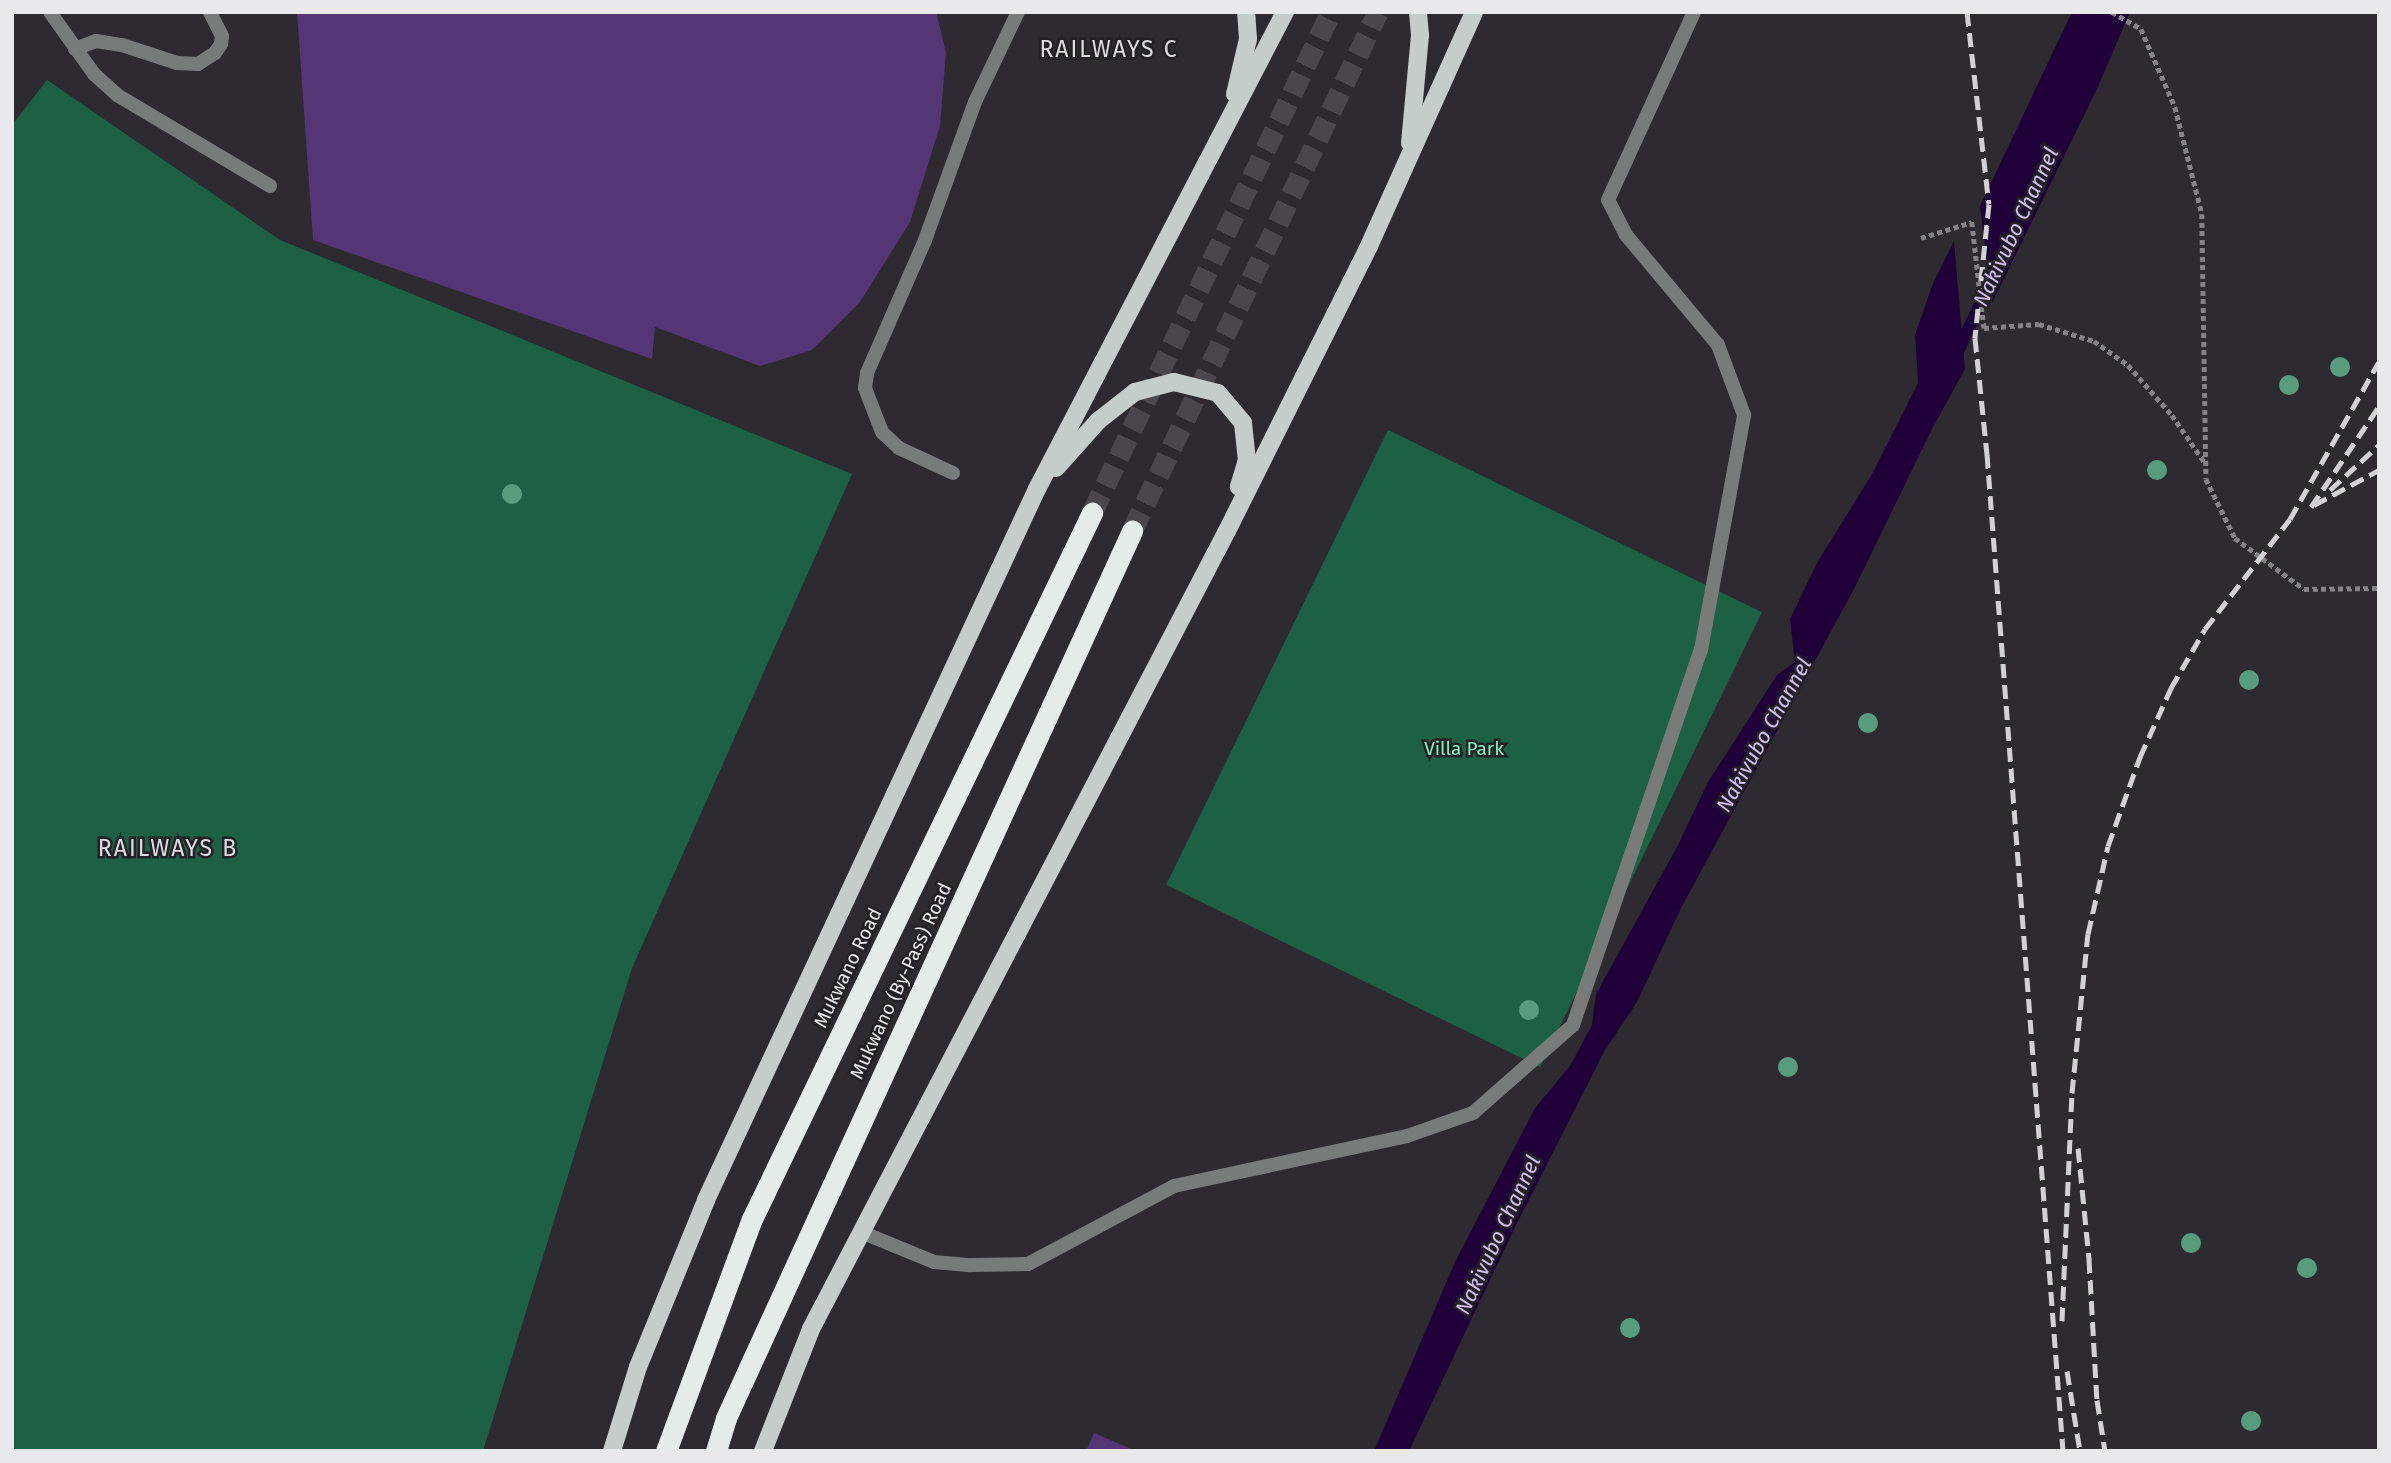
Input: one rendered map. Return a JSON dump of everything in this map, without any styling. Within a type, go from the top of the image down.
[{"type":"highway","name":"Mukwano Road","points":[[666,1451],[752,1219],[1092,513]]},
{"type":"highway","name":"Mukwano (By-Pass) Road","points":[[716,1451],[726,1418],[1132,531]]},
{"type":"main road","points":[[1229,121],[1248,39],[1246,12]]},
{"type":"main road","points":[[612,1451],[638,1367],[706,1200],[1037,489],[1285,12]]},
{"type":"main road","points":[[1409,160],[1420,36],[1418,12]]},
{"type":"main road","points":[[763,1451],[811,1329],[1227,531],[1369,246],[1474,12]]},
{"type":"main road","points":[[1037,489],[1098,421],[1117,406],[1135,392],[1174,382],[1218,393],[1243,423],[1247,460],[1227,531]]},
{"type":"lane","points":[[50,12],[94,75],[117,95],[270,186]]},
{"type":"lane","points":[[75,49],[96,41],[122,45],[177,63],[198,64],[215,53],[221,44],[222,36],[210,12]]},
{"type":"lane","points":[[953,473],[899,448],[881,432],[865,388],[867,373],[925,240],[975,102],[1018,12]]},
{"type":"lane","points":[[861,1232],[933,1262],[971,1265],[1028,1264],[1174,1186],[1407,1136],[1473,1113],[1573,1025],[1701,650],[1744,415],[1718,345],[1626,235],[1608,200],[1694,12]]},
{"type":"path","points":[[2112,12],[2141,29],[2175,107],[2202,214],[2206,479],[2235,538],[2304,589],[2379,588]]},
{"type":"path","points":[[1921,238],[1972,222],[1983,328],[2039,324],[2094,341],[2128,365],[2172,415],[2206,464]]},
{"type":"green space","points":[[47,80],[280,240],[852,474],[632,968],[483,1451],[12,1451],[12,125]]},
{"type":"green space","name":"Villa Park","points":[[1388,430],[1762,612],[1540,1067],[1166,885]]},
{"type":"water","points":[[2072,12],[2130,12],[2097,89],[1992,303],[1980,206]]},
{"type":"water","points":[[1954,241],[1965,369],[1932,429],[1855,587],[1680,910],[1637,1002],[1605,1050],[1516,1225],[1409,1451],[1374,1451],[1455,1262],[1535,1108],[1570,1066],[1592,1025],[1596,994],[1677,847],[1708,782],[1777,675],[1795,662],[1790,619],[1817,563],[1872,474],[1918,383],[1915,335],[1933,283]]},
{"type":"building","points":[[297,12],[936,12],[946,52],[940,126],[910,222],[860,302],[812,350],[760,366],[655,327],[652,359],[313,240]]},
{"type":"building","points":[[1094,1433],[1136,1451],[1086,1451]]},
{"type":"waterway","name":"Nakivubo Channel","points":[[1957,354],[1992,278]]},
{"type":"tunnel","points":[[1092,513],[1331,12]]},
{"type":"tunnel","points":[[1132,531],[1378,12]]},
{"type":"railway","points":[[1967,12],[1989,204],[1975,338],[1987,454],[2063,1451]]},
{"type":"railway","points":[[2062,1321],[2072,1093],[2088,934],[2108,846],[2140,757],[2171,688],[2205,629],[2290,519],[2379,362]]},
{"type":"railway","points":[[2311,507],[2379,406]]},
{"type":"railway","points":[[2330,490],[2379,445]]},
{"type":"railway","points":[[2314,505],[2379,470]]},
{"type":"railway","points":[[2078,1148],[2089,1259],[2097,1400],[2105,1451]]},
{"type":"railway","points":[[2067,1371],[2080,1451]]},
{"type":"district","name":"RAILWAYS C","points":[[1109,49]]},
{"type":"district","name":"RAILWAYS B","points":[[168,848]]}]
